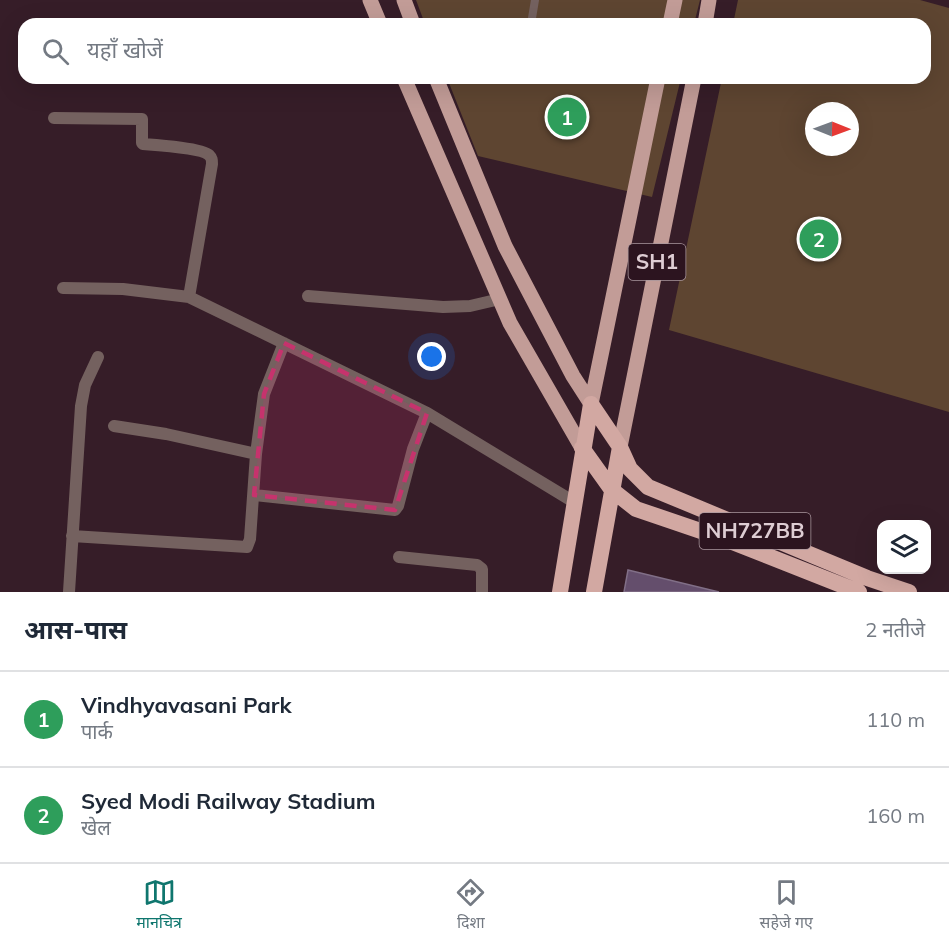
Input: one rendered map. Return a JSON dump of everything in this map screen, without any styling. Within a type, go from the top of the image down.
[{"type":"highway","name":"NH727BB","points":[[591,404],[620,447],[630,469],[648,486],[736,523],[862,587]]},
{"type":"highway","points":[[560,592],[591,404]]},
{"type":"highway","points":[[594,592],[620,447]]},
{"type":"highway","name":"NH727BB","points":[[582,448],[612,490],[636,509],[862,587],[909,592]]},
{"type":"highway","points":[[730,541],[736,523]]},
{"type":"main road","points":[[370,0],[378,18]]},
{"type":"main road","points":[[404,0],[412,18]]},
{"type":"main road","points":[[671,18],[675,0]]},
{"type":"main road","points":[[706,18],[709,0]]},
{"type":"main road","points":[[407,84],[510,323],[582,448]]},
{"type":"main road","points":[[438,84],[505,246],[573,376],[591,404]]},
{"type":"main road","name":"SH1","points":[[591,404],[657,84]]},
{"type":"main road","name":"SH1","points":[[620,447],[693,84]]},
{"type":"street","points":[[54,118],[142,119],[141,143],[192,150],[207,154],[212,158],[189,297]]},
{"type":"street","points":[[63,288],[123,289],[189,297],[426,413],[574,502]]},
{"type":"street","points":[[308,296],[443,307],[470,306],[500,299]]},
{"type":"street","points":[[72,536],[244,547],[249,545],[256,454],[264,394],[284,343]]},
{"type":"street","points":[[69,592],[81,406],[85,385],[98,357]]},
{"type":"street","points":[[254,495],[395,510],[399,506],[413,449],[426,413]]},
{"type":"street","points":[[114,426],[166,434],[256,454]]},
{"type":"street","points":[[399,557],[477,565],[482,569],[482,592]]},
{"type":"lane","points":[[532,18],[535,0]]},
{"type":"highlighted area","points":[[284,343],[427,413],[395,510],[254,495],[264,394]]},
{"type":"shaded area","points":[[416,0],[700,0],[696,18],[423,18]]},
{"type":"shaded area","points":[[738,0],[920,0],[949,8],[949,412],[669,330],[721,84],[931,84],[931,18],[734,18]]},
{"type":"shaded area","points":[[449,84],[680,84],[652,197],[478,156]]},
{"type":"building","points":[[628,570],[719,592],[624,592]]},
{"type":"place","name":"Vindhyavasani Park","points":[[567,117]]},
{"type":"place","name":"Syed Modi Railway Stadium","points":[[819,239]]}]
